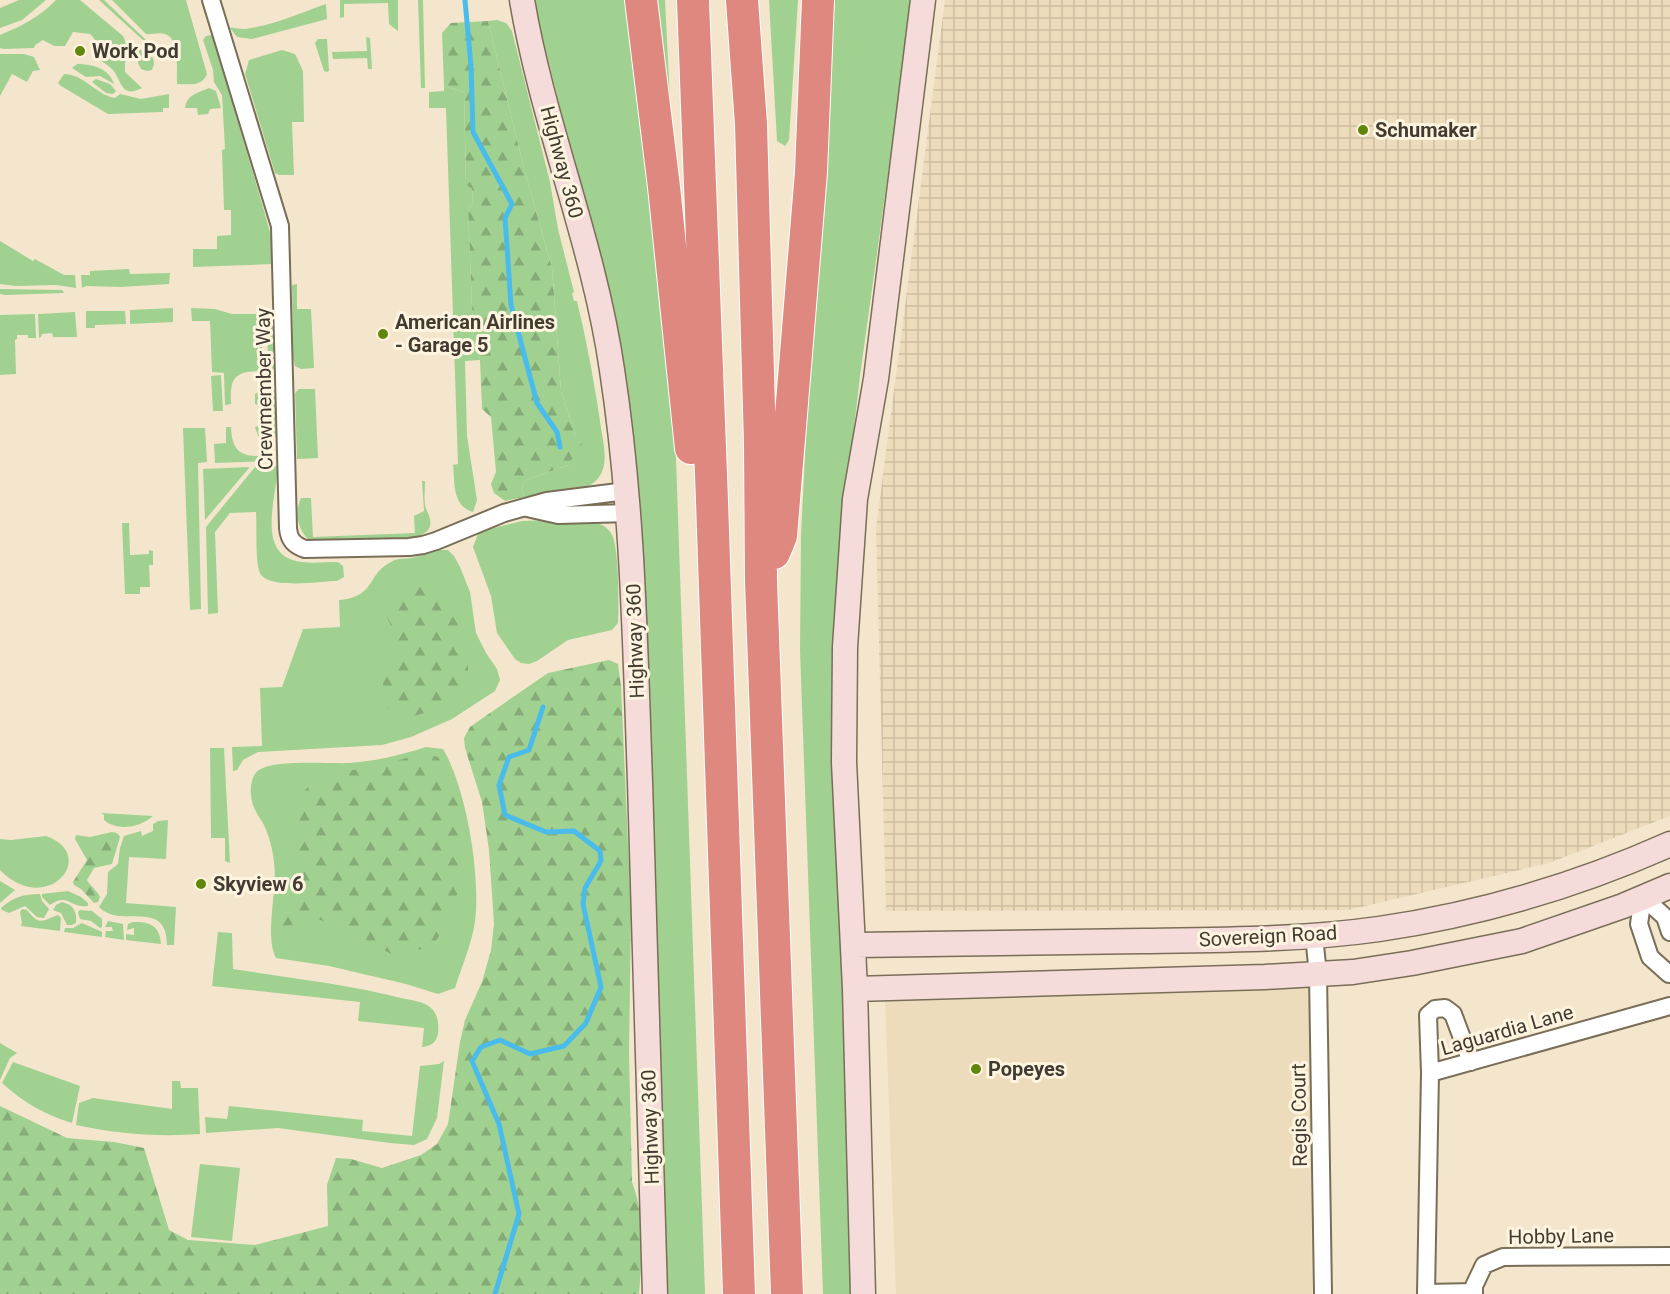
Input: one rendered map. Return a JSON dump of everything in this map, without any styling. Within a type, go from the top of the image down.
[{"type":"highway","points":[[640,0],[664,187],[692,455],[712,501]]},
{"type":"highway","points":[[693,0],[739,1294]]},
{"type":"highway","points":[[742,0],[751,136],[760,444],[761,581],[788,1294]]},
{"type":"highway","points":[[761,581],[781,536],[811,172],[818,0]]},
{"type":"main road","name":"Highway 360","points":[[522,0],[536,65],[603,319],[614,379],[627,502],[636,650],[655,1294]]},
{"type":"main road","points":[[863,1294],[855,989],[844,762],[845,647],[855,499],[876,379],[923,0]]},
{"type":"main road","name":"Sovereign Road","points":[[853,945],[1265,939],[1378,929],[1453,916],[1537,895],[1628,863],[1670,844]]},
{"type":"main road","points":[[1628,863],[1643,897]]},
{"type":"main road","name":"Sovereign Road","points":[[855,989],[1353,972],[1522,941],[1670,886]]},
{"type":"street","name":"Crewmember Way","points":[[211,0],[280,226],[288,528],[291,541],[305,549],[409,547],[436,542],[504,513],[546,501],[627,502]]},
{"type":"street","points":[[1643,897],[1665,917],[1670,932]]},
{"type":"street","points":[[1643,897],[1639,924],[1650,957],[1669,975],[1670,968]]},
{"type":"street","name":"Regis Court","points":[[1314,936],[1318,974],[1323,1294]]},
{"type":"street","name":"Laguardia Lane","points":[[1426,1294],[1430,1073],[1670,1006]]},
{"type":"street","points":[[1430,1073],[1428,1015],[1435,1009],[1445,1008],[1453,1014],[1471,1062]]},
{"type":"street","name":"Hobby Lane","points":[[1426,1294],[1474,1293],[1474,1286],[1484,1265],[1503,1257],[1670,1256]]},
{"type":"shaded area","points":[[945,0],[1670,0],[1670,816],[1549,863],[1348,910],[886,911],[876,528]]},
{"type":"shaded area","points":[[1310,984],[1312,1294],[896,1294],[885,999]]},
{"type":"green space","points":[[19,0],[46,0],[22,20],[0,28],[0,8]]},
{"type":"green space","points":[[56,0],[80,0],[123,36],[126,49],[125,72],[142,88],[130,91],[123,87],[113,70],[97,57],[98,45],[90,34],[73,32],[65,46],[54,46],[43,40],[34,48],[0,48],[0,35],[30,20]]},
{"type":"green space","points":[[99,0],[104,0],[146,40],[145,42]]},
{"type":"green space","points":[[112,0],[186,0],[207,74],[205,78],[195,84],[177,84],[176,49],[170,37],[162,33],[146,34]]},
{"type":"green space","points":[[340,0],[398,0],[398,31],[389,24],[388,3],[344,4],[344,17],[340,18]]},
{"type":"green space","points":[[418,0],[423,0],[425,88],[421,88]]},
{"type":"green space","points":[[533,0],[627,0],[676,459],[705,1294],[668,1294],[642,551],[631,421],[620,347]]},
{"type":"green space","points":[[647,0],[665,0],[673,160]]},
{"type":"green space","points":[[769,0],[798,0],[789,140],[785,146],[777,141]]},
{"type":"green space","points":[[832,0],[912,0],[860,376],[846,496],[838,870],[852,1294],[823,1294],[800,650],[801,535],[813,293]]},
{"type":"green space","points":[[326,4],[327,19],[252,39],[237,37],[230,28],[244,29],[265,25]]},
{"type":"green space","points":[[497,20],[506,23],[512,31],[550,182],[558,229],[574,292],[572,293],[574,301],[577,301],[587,348],[605,454],[602,473],[587,487],[580,490],[524,497],[522,489],[524,481],[568,465],[576,437],[561,391],[552,268],[524,168],[488,21]]},
{"type":"green space","points":[[488,21],[524,168],[552,268],[561,391],[576,437],[582,444],[568,465],[524,481],[522,489],[524,497],[505,501],[494,493],[491,484],[496,472],[491,417],[482,409],[480,360],[473,332],[468,209],[473,205],[472,189],[466,185],[464,92],[444,86],[442,33],[451,23]]},
{"type":"green space","points":[[212,35],[271,236],[273,264],[193,267],[193,249],[217,249],[217,236],[231,235],[231,210],[224,210],[222,150],[225,149],[222,95],[214,82],[213,70],[203,40],[206,36]]},
{"type":"green space","points":[[366,37],[370,38],[372,69],[368,69],[367,58],[333,59],[332,52],[367,51]]},
{"type":"green space","points":[[318,39],[327,39],[329,71],[327,72],[324,71],[315,43]]},
{"type":"green space","points":[[140,49],[153,58],[152,70],[141,69],[138,63],[138,50]]},
{"type":"green space","points":[[282,50],[295,54],[303,71],[304,122],[292,122],[294,175],[275,173],[245,74],[249,60]]},
{"type":"green space","points":[[0,54],[24,54],[34,57],[40,70],[33,71],[27,82],[12,74],[0,96]]},
{"type":"green space","points":[[77,64],[99,68],[108,74],[114,84],[100,76],[86,77],[72,68]]},
{"type":"green space","points":[[64,74],[78,77],[102,93],[115,98],[120,94],[141,99],[169,94],[169,108],[163,108],[163,112],[108,114],[61,86],[58,83]]},
{"type":"green space","points":[[96,79],[110,84],[116,91],[113,94],[106,93],[92,82]]},
{"type":"green space","points":[[444,86],[464,92],[466,185],[472,189],[473,205],[468,209],[473,332],[480,360],[465,361],[467,436],[477,500],[473,512],[461,505],[458,499],[453,465],[458,464],[446,108],[429,108],[429,92],[444,91]]},
{"type":"green space","points":[[209,88],[216,91],[221,108],[210,109],[208,114],[198,115],[197,108],[185,108],[190,97]]},
{"type":"green space","points":[[0,241],[33,261],[35,259],[64,275],[75,275],[76,288],[56,285],[0,284]]},
{"type":"green space","points":[[129,269],[130,274],[170,273],[169,284],[121,287],[86,286],[82,288],[81,275],[90,275],[90,271]]},
{"type":"green space","points":[[297,284],[297,309],[311,309],[314,368],[301,369],[295,366],[293,357],[292,285]]},
{"type":"green space","points":[[0,289],[62,290],[64,293],[6,295],[0,294]]},
{"type":"green space","points":[[173,308],[173,322],[130,324],[130,310]]},
{"type":"green space","points":[[191,308],[215,309],[232,314],[261,314],[263,371],[246,372],[236,377],[231,387],[231,404],[225,405],[224,373],[212,372],[210,321],[192,321]]},
{"type":"green space","points":[[86,311],[125,311],[126,324],[95,325],[95,328],[86,328]]},
{"type":"green space","points":[[75,312],[77,337],[53,337],[52,333],[42,334],[39,338],[38,314]]},
{"type":"green space","points":[[35,314],[36,338],[17,335],[15,340],[16,374],[0,375],[0,315]]},
{"type":"green space","points":[[266,317],[274,322],[276,363],[275,368],[269,371]]},
{"type":"green space","points":[[221,375],[223,411],[213,411],[211,376]]},
{"type":"green space","points":[[264,388],[265,438],[258,436],[255,427],[259,426],[259,405],[255,404],[255,394]]},
{"type":"green space","points":[[269,389],[275,390],[276,394],[277,433],[275,437],[271,437]]},
{"type":"green space","points":[[299,389],[315,389],[318,458],[297,459],[295,393]]},
{"type":"green space","points":[[226,427],[231,427],[233,442],[239,451],[244,454],[265,456],[266,461],[215,463],[214,444],[226,443]]},
{"type":"green space","points":[[183,428],[205,428],[207,462],[198,463],[201,609],[190,610]]},
{"type":"green space","points":[[278,466],[272,521],[272,535],[276,546],[284,556],[296,561],[338,562],[343,566],[344,577],[337,581],[295,583],[284,583],[265,578],[260,573],[257,561],[256,512],[230,513],[215,532],[218,613],[208,614],[206,527],[255,467]]},
{"type":"green space","points":[[249,468],[205,520],[203,469]]},
{"type":"green space","points":[[422,481],[425,481],[425,505],[430,517],[430,527],[418,536],[410,539],[310,541],[300,527],[298,510],[301,498],[311,498],[313,537],[415,533],[414,516],[424,511]]},
{"type":"green space","points":[[580,519],[602,525],[612,535],[617,564],[618,623],[612,630],[568,640],[537,661],[529,664],[521,663],[515,659],[497,633],[491,596],[473,547],[478,534],[485,530],[522,521]]},
{"type":"green space","points":[[122,523],[129,523],[130,555],[149,554],[149,550],[153,551],[153,565],[149,565],[150,587],[140,587],[140,594],[125,594]]},
{"type":"green space","points":[[438,550],[448,550],[460,567],[470,592],[476,633],[497,669],[500,680],[495,691],[452,719],[411,737],[382,745],[258,752],[243,760],[237,770],[233,771],[232,747],[262,746],[260,688],[282,687],[303,629],[340,627],[339,600],[351,598],[366,590],[384,566],[393,561]]},
{"type":"green space","points":[[410,586],[422,587],[436,599],[454,603],[462,622],[469,676],[444,707],[401,720],[384,705],[382,661],[402,650],[387,617],[399,596]]},
{"type":"green space","points":[[609,660],[618,664],[621,686],[631,912],[629,1054],[632,1182],[639,1210],[642,1238],[639,1294],[0,1294],[0,1106],[67,1138],[114,1142],[144,1148],[169,1230],[188,1240],[255,1245],[328,1226],[327,1185],[336,1158],[351,1159],[382,1168],[421,1155],[437,1144],[448,1124],[465,1020],[482,982],[491,950],[494,924],[489,850],[482,802],[464,738],[470,727],[548,673]]},
{"type":"green space","points":[[426,747],[443,749],[451,765],[465,808],[474,857],[476,902],[474,929],[455,988],[438,994],[329,966],[276,958],[271,938],[275,874],[267,832],[255,810],[252,799],[251,785],[255,774],[259,770],[277,764],[360,762]]},
{"type":"green space","points":[[210,748],[224,748],[230,863],[225,861],[225,838],[211,838]]},
{"type":"green space","points":[[423,753],[438,757],[445,769],[458,795],[463,823],[460,882],[448,921],[440,936],[425,948],[393,955],[353,933],[311,917],[298,925],[283,926],[280,911],[292,904],[299,893],[294,839],[297,799],[309,786],[334,785],[348,771]]},
{"type":"green space","points":[[101,813],[153,816],[142,823],[122,827],[104,820],[104,815]]},
{"type":"green space","points":[[168,820],[166,859],[129,857],[126,903],[176,907],[174,945],[167,945],[165,931],[159,922],[151,918],[119,916],[99,907],[107,894],[108,872],[118,864],[124,836],[141,831],[142,836],[153,831],[153,824]]},
{"type":"green space","points":[[117,833],[120,837],[112,864],[94,868],[87,880],[100,897],[98,902],[94,903],[73,882],[87,860],[75,839],[76,835],[90,837]]},
{"type":"green space","points":[[46,836],[61,845],[68,856],[68,868],[61,878],[49,885],[35,888],[18,883],[0,870],[0,839]]},
{"type":"green space","points":[[0,881],[15,890],[0,903]]},
{"type":"green space","points":[[68,891],[81,897],[88,903],[88,906],[77,905],[66,900],[56,901],[50,905],[42,897],[42,894]]},
{"type":"green space","points":[[40,894],[42,901],[49,909],[44,918],[37,917],[25,906],[9,913],[1,908],[19,897]]},
{"type":"green space","points":[[62,902],[74,910],[76,923],[67,925],[61,913],[53,910]]},
{"type":"green space","points":[[22,909],[27,910],[35,919],[42,921],[58,915],[61,918],[60,931],[21,926],[20,912]]},
{"type":"green space","points":[[80,910],[92,911],[102,919],[102,927],[100,928],[91,921],[80,919],[78,912]]},
{"type":"green space","points":[[108,921],[123,924],[124,940],[105,937],[106,931],[113,931],[112,927],[105,927]]},
{"type":"green space","points":[[144,922],[153,926],[159,933],[161,944],[126,940],[126,934],[134,935],[134,928],[127,930],[128,924]]},
{"type":"green space","points":[[82,923],[102,932],[102,937],[64,932],[65,928],[73,928]]},
{"type":"green space","points":[[218,932],[232,933],[233,969],[359,989],[425,1004],[437,1016],[436,1040],[422,1047],[424,1028],[358,1021],[360,1002],[212,986]]},
{"type":"green space","points":[[0,1043],[17,1053],[10,1058],[0,1080]]},
{"type":"green space","points":[[444,1061],[437,1118],[427,1139],[414,1145],[278,1128],[206,1133],[205,1117],[227,1119],[229,1106],[363,1120],[362,1131],[412,1136],[420,1066],[439,1064]]},
{"type":"green space","points":[[13,1062],[80,1086],[72,1123],[35,1107],[2,1083]]},
{"type":"green space","points":[[172,1081],[180,1081],[181,1088],[198,1088],[200,1134],[138,1134],[76,1125],[79,1103],[93,1098],[172,1109]]},
{"type":"green space","points":[[200,1164],[240,1168],[232,1241],[191,1237]]},
{"type":"waterway","points":[[465,0],[471,66],[473,132],[512,204],[505,218],[511,305],[537,403],[557,432],[560,447]]},
{"type":"waterway","points":[[495,1294],[519,1214],[499,1124],[472,1061],[481,1047],[500,1040],[530,1054],[564,1046],[586,1023],[601,987],[583,904],[585,888],[601,861],[600,851],[574,831],[546,832],[505,815],[499,785],[509,757],[529,750],[543,707]]},
{"type":"place","name":"Work Pod","points":[[80,51]]},
{"type":"place","name":"Schumaker","points":[[1363,130]]},
{"type":"place","name":"American Airlines - Garage 5","points":[[383,334]]},
{"type":"place","name":"Skyview 6","points":[[201,884]]},
{"type":"place","name":"Popeyes","points":[[976,1069]]}]
